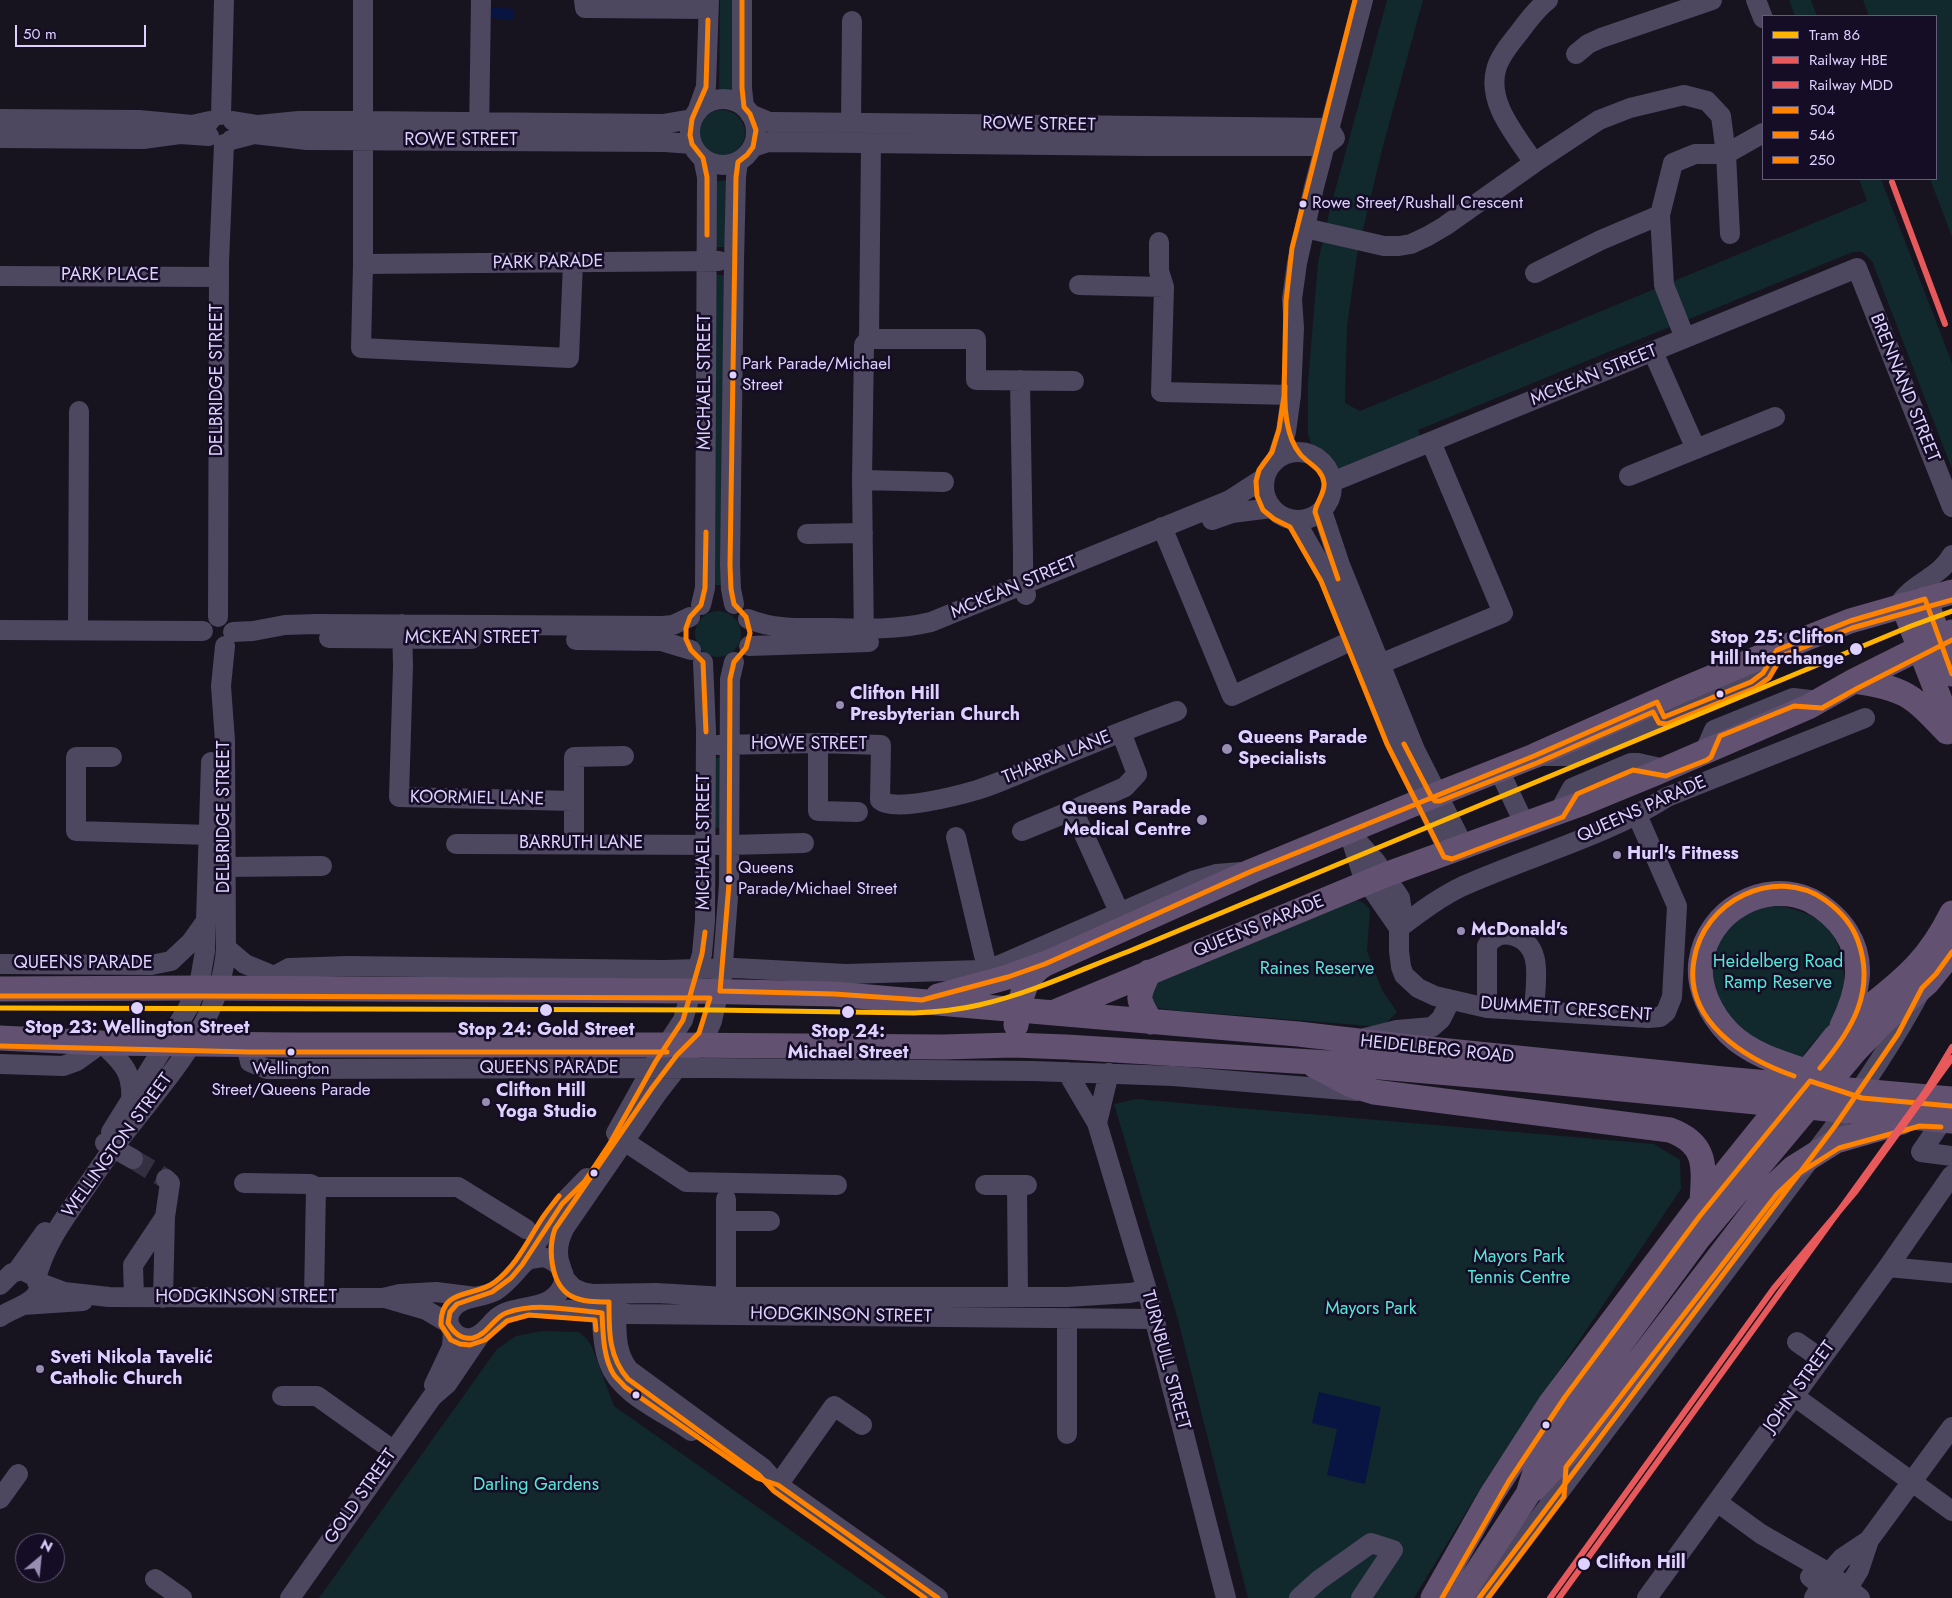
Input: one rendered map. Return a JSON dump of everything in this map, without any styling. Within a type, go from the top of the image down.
[{"type":"main road","name":"QUEENS PARADE","points":[[1013,1045],[1019,1009],[1028,981],[1035,971],[1122,920],[1252,872],[1430,797],[1534,756],[1661,710],[1777,650],[1850,622],[1909,603],[1952,592]]},
{"type":"main road","points":[[1909,603],[1937,639],[1952,674]]},
{"type":"main road","name":"QUEENS PARADE","points":[[1013,1045],[1054,1012],[1376,879],[1524,824],[1704,753],[1814,704],[1854,681],[1937,639]]},
{"type":"main road","points":[[1937,639],[1952,731]]},
{"type":"main road","points":[[1854,681],[1875,684],[1905,693],[1919,703],[1952,738]]},
{"type":"main road","points":[[1834,1038],[1848,1014],[1856,991],[1858,968],[1855,949],[1844,928],[1828,911],[1800,896],[1782,893],[1763,894],[1735,907],[1716,925],[1705,947],[1701,961],[1705,999],[1729,1033],[1744,1045],[1768,1058],[1860,1090]]},
{"type":"main road","points":[[1433,1598],[1475,1521],[1545,1412],[1702,1202],[1834,1038],[1916,966],[1939,937],[1952,913]]},
{"type":"main road","points":[[1528,1494],[1533,1477],[1544,1453],[1565,1419],[1697,1240],[1856,1050],[1886,1019],[1936,974],[1952,952]]},
{"type":"main road","points":[[922,1000],[1008,977],[1045,964]]},
{"type":"main road","points":[[1149,972],[1139,999],[1152,1022]]},
{"type":"main road","name":"QUEENS PARADE","points":[[0,989],[208,988],[268,982],[722,980],[819,983],[922,1000]]},
{"type":"main road","name":"HEIDELBERG ROAD","points":[[922,1000],[1298,1034],[1724,1089],[1919,1118],[1952,1121]]},
{"type":"main road","name":"QUEENS PARADE","points":[[0,1038],[102,1043],[943,1047]]},
{"type":"main road","name":"HEIDELBERG ROAD","points":[[943,1047],[1013,1045],[1306,1062],[1519,1079],[1724,1089],[1860,1090],[1952,1099]]},
{"type":"main road","points":[[1306,1062],[1344,1082],[1374,1092],[1670,1130],[1688,1139],[1699,1151],[1703,1162],[1702,1202]]},
{"type":"main road","points":[[1460,1598],[1528,1494],[1559,1464],[1765,1197],[1793,1168],[1836,1141],[1919,1118]]},
{"type":"street","name":"DELBRIDGE STREET","points":[[208,988],[225,964],[226,948],[225,720],[218,639],[206,623],[218,617],[219,277],[224,0]]},
{"type":"street","points":[[363,0],[360,348],[569,358],[573,263]]},
{"type":"street","points":[[480,131],[481,0]]},
{"type":"street","points":[[584,0],[584,8],[708,4],[706,87],[694,116],[690,135],[697,151],[711,163],[720,165],[738,162],[746,155],[753,147],[756,130],[747,110],[742,88],[742,0]]},
{"type":"street","points":[[1291,395],[1303,444],[1306,450],[1322,462],[1332,482],[1330,497],[1322,511],[1314,517],[1303,520],[1295,520],[1278,514],[1271,508],[1263,489],[1264,478],[1277,458],[1286,432],[1291,395],[1294,328],[1292,299],[1297,263],[1309,229],[1363,0]]},
{"type":"street","points":[[1330,137],[1356,78],[1377,0]]},
{"type":"street","points":[[1534,162],[1506,120],[1498,104],[1495,87],[1496,69],[1509,44],[1548,0]]},
{"type":"street","points":[[1576,54],[1588,44],[1601,38],[1712,0]]},
{"type":"street","points":[[1756,0],[1762,15]]},
{"type":"street","points":[[851,123],[852,21]]},
{"type":"street","points":[[1309,229],[1384,246],[1411,244],[1445,226],[1534,162],[1599,120],[1630,108],[1684,95],[1707,101],[1721,116],[1726,154],[1730,234]]},
{"type":"street","points":[[694,116],[704,105],[719,100],[734,102],[747,110]]},
{"type":"street","name":"ROWE STREET","points":[[747,110],[769,122],[1330,137]]},
{"type":"street","name":"ROWE STREET","points":[[0,118],[139,120],[307,140],[362,141],[480,131],[663,124],[694,116]]},
{"type":"street","name":"ROWE STREET","points":[[0,138],[142,139],[299,121],[363,121],[480,131],[665,142],[697,151]]},
{"type":"street","points":[[1685,338],[1664,285],[1660,216],[1673,163],[1695,154],[1726,154],[1762,134]]},
{"type":"street","name":"ROWE STREET","points":[[753,147],[768,142],[871,143],[1330,137]]},
{"type":"street","points":[[864,635],[862,480],[864,345],[869,339],[871,143]]},
{"type":"street","name":"MICHAEL STREET","points":[[695,611],[705,588],[707,177],[697,151]]},
{"type":"street","name":"MICHAEL STREET","points":[[734,604],[730,565],[734,261],[738,162]]},
{"type":"street","points":[[1535,273],[1602,240],[1660,216]]},
{"type":"street","points":[[1160,242],[1159,271],[1164,287],[1161,392],[1291,395]]},
{"type":"street","name":"PARK PARADE","points":[[362,264],[734,261]]},
{"type":"street","name":"MCKEAN STREET","points":[[1332,482],[1856,268]]},
{"type":"street","name":"BRENNAND STREET","points":[[1856,268],[1952,507]]},
{"type":"street","name":"PARK PLACE","points":[[0,276],[219,277]]},
{"type":"street","points":[[1079,285],[1164,287]]},
{"type":"street","points":[[869,339],[976,339],[976,380],[1074,381]]},
{"type":"street","points":[[1653,352],[1696,449]]},
{"type":"street","points":[[1020,380],[1025,590]]},
{"type":"street","points":[[78,630],[79,411]]},
{"type":"street","points":[[1629,476],[1775,417]]},
{"type":"street","points":[[1380,664],[1503,613],[1431,442]]},
{"type":"street","points":[[1277,458],[1294,452],[1312,455]]},
{"type":"street","name":"MCKEAN STREET","points":[[749,646],[800,636],[864,635],[901,642],[918,632],[956,619],[1164,533],[1230,500],[1264,478]]},
{"type":"street","points":[[862,480],[944,482]]},
{"type":"street","name":"MCKEAN STREET","points":[[1164,533],[1232,513],[1271,508]]},
{"type":"street","points":[[1322,511],[1340,565],[1415,750],[1430,797]]},
{"type":"street","points":[[1295,520],[1328,578],[1394,741],[1430,797],[1457,849]]},
{"type":"street","points":[[807,534],[863,533]]},
{"type":"street","points":[[1164,533],[1232,696],[1353,640]]},
{"type":"street","points":[[1909,603],[1908,592],[1942,569],[1952,555]]},
{"type":"street","points":[[717,600],[734,604],[741,609],[750,624],[749,646],[742,656],[734,662],[724,665],[713,665],[697,656],[686,639],[686,628],[695,611],[717,600]]},
{"type":"street","name":"MCKEAN STREET","points":[[584,633],[673,625],[695,611]]},
{"type":"street","name":"MCKEAN STREET","points":[[748,619],[764,626],[800,636]]},
{"type":"street","name":"MCKEAN STREET","points":[[0,630],[78,630],[218,639],[253,631],[279,636],[316,631],[584,633],[661,641],[697,656]]},
{"type":"street","name":"KOORMIEL LANE","points":[[402,631],[403,666],[399,797],[574,801]]},
{"type":"street","name":"DELBRIDGE STREET","points":[[208,988],[204,963],[210,835],[213,664],[218,639]]},
{"type":"street","name":"MICHAEL STREET","points":[[667,1045],[683,1020],[704,940],[705,680],[697,656]]},
{"type":"street","name":"MICHAEL STREET","points":[[698,1045],[710,1026],[722,980],[729,884],[730,679],[734,662]]},
{"type":"street","points":[[1809,740],[1814,704]]},
{"type":"street","points":[[1120,732],[1176,710]]},
{"type":"street","name":"QUEENS PARADE","points":[[1399,928],[1426,907],[1462,887],[1637,815],[1667,797],[1866,718]]},
{"type":"street","name":"THARRA LANE","points":[[881,745],[880,800],[883,803],[889,804],[911,804],[928,802],[976,790],[1120,732],[1137,774],[1125,787],[1073,810]]},
{"type":"street","points":[[818,743],[818,811],[858,812]]},
{"type":"street","name":"HOWE STREET","points":[[706,745],[818,743],[881,745]]},
{"type":"street","points":[[574,844],[574,757],[624,756]]},
{"type":"street","points":[[112,757],[76,757],[76,831],[210,835]]},
{"type":"street","points":[[1499,770],[1524,824]]},
{"type":"street","points":[[1660,771],[1667,797]]},
{"type":"street","points":[[1022,831],[1073,810],[1122,920]]},
{"type":"street","name":"DUMMETT CRESCENT","points":[[1349,832],[1358,865],[1401,902],[1399,951],[1404,975],[1410,982],[1426,993],[1450,1001],[1487,1008],[1648,1018],[1660,1017],[1666,1012],[1672,997],[1677,906],[1637,815]]},
{"type":"street","points":[[956,837],[987,968]]},
{"type":"street","name":"BARRUTH LANE","points":[[456,844],[730,845],[804,843]]},
{"type":"street","points":[[226,866],[322,866]]},
{"type":"street","name":"QUEENS PARADE","points":[[819,983],[987,968],[1000,965],[1122,920]]},
{"type":"street","name":"QUEENS PARADE","points":[[0,964],[151,965],[168,963],[192,942],[206,922]]},
{"type":"street","points":[[1487,1008],[1487,946],[1492,939],[1507,934],[1525,942],[1534,953],[1536,964],[1534,1011]]},
{"type":"street","name":"QUEENS PARADE","points":[[226,948],[268,982]]},
{"type":"street","points":[[52,964],[54,989]]},
{"type":"street","name":"WELLINGTON STREET","points":[[23,1305],[30,1302],[36,1294],[41,1261],[54,1235],[110,1146],[131,1100],[165,1043],[208,988]]},
{"type":"street","name":"WELLINGTON STREET","points":[[0,1285],[18,1271],[87,1174],[192,1043],[209,1015],[208,988]]},
{"type":"street","points":[[1478,1598],[1835,1126],[1898,1034],[1922,988]]},
{"type":"street","points":[[1356,1041],[1397,1030],[1432,1027],[1441,1019],[1450,1001]]},
{"type":"street","points":[[0,1064],[63,1066],[77,1061],[102,1043],[127,1071],[131,1084],[131,1100]]},
{"type":"street","name":"QUEENS PARADE","points":[[246,1044],[247,1057],[250,1062],[267,1069],[676,1068],[1067,1072],[1173,1076],[1374,1092]]},
{"type":"street","points":[[522,1265],[560,1206],[585,1180],[609,1145],[667,1045]]},
{"type":"street","points":[[562,1272],[558,1250],[562,1232],[676,1068],[698,1045]]},
{"type":"street","points":[[812,1046],[814,1070]]},
{"type":"street","points":[[982,1046],[982,1071]]},
{"type":"street","name":"TURNBULL STREET","points":[[1067,1072],[1097,1123],[1155,1319],[1226,1598]]},
{"type":"street","points":[[1097,1123],[1109,1073]]},
{"type":"street","points":[[1952,1107],[1920,1152],[1952,1156]]},
{"type":"street","points":[[624,1141],[686,1182],[837,1185]]},
{"type":"street","points":[[110,1146],[133,1159]]},
{"type":"street","name":"JOHN STREET","points":[[1647,1598],[1888,1267],[1952,1175]]},
{"type":"street","points":[[163,1298],[166,1217],[170,1183],[166,1179]]},
{"type":"street","points":[[244,1183],[310,1184],[316,1187],[458,1187],[526,1229]]},
{"type":"street","points":[[985,1184],[1022,1185],[1018,1297]]},
{"type":"street","points":[[314,1298],[316,1187]]},
{"type":"street","points":[[726,1199],[726,1297]]},
{"type":"street","points":[[134,1297],[134,1265],[166,1217]]},
{"type":"street","points":[[726,1221],[770,1220]]},
{"type":"street","name":"HODGKINSON STREET","points":[[522,1265],[530,1259],[543,1257],[553,1260],[573,1288],[612,1307],[656,1293],[726,1297],[1067,1297],[1130,1294],[1147,1290]]},
{"type":"street","name":"GOLD STREET","points":[[432,1397],[436,1379],[452,1348],[450,1312],[456,1304],[463,1300],[488,1294],[500,1288],[522,1265]]},
{"type":"street","points":[[1888,1267],[1952,1273]]},
{"type":"street","name":"HODGKINSON STREET","points":[[18,1271],[27,1272],[37,1281],[68,1292],[109,1297],[383,1298],[400,1294],[436,1292],[476,1297]]},
{"type":"street","name":"GOLD STREET","points":[[290,1598],[432,1397],[447,1384],[482,1334],[504,1314],[544,1303],[555,1296],[562,1286],[562,1272]]},
{"type":"street","name":"HODGKINSON STREET","points":[[23,1305],[64,1304],[102,1300],[109,1297]]},
{"type":"street","name":"HODGKINSON STREET","points":[[383,1298],[426,1310],[451,1327],[458,1336],[473,1338],[482,1334]]},
{"type":"street","points":[[0,1317],[23,1305]]},
{"type":"street","name":"HODGKINSON STREET","points":[[528,1307],[612,1307],[1155,1319]]},
{"type":"street","points":[[612,1307],[619,1350],[622,1361],[629,1370],[763,1468],[778,1485],[938,1598]]},
{"type":"street","points":[[1067,1318],[1067,1434]]},
{"type":"street","points":[[1797,1342],[1820,1358]]},
{"type":"street","points":[[282,1396],[317,1396],[394,1451]]},
{"type":"street","points":[[1794,1396],[1952,1511]]},
{"type":"street","points":[[778,1485],[834,1406],[862,1425]]},
{"type":"street","points":[[1717,1502],[1761,1534],[1821,1586],[1847,1596],[1859,1570],[1869,1540],[1952,1427]]},
{"type":"street","points":[[1558,1493],[1559,1464]]},
{"type":"street","points":[[0,1499],[18,1474]]},
{"type":"street","points":[[1821,1586],[1842,1558],[1869,1540]]},
{"type":"street","points":[[1299,1598],[1319,1580],[1371,1542],[1393,1550],[1361,1598]]},
{"type":"street","points":[[155,1579],[182,1598]]},
{"type":"green space","points":[[720,0],[734,0],[733,90],[719,90]]},
{"type":"green space","points":[[1387,0],[1423,0],[1382,150],[1357,255],[1347,327],[1345,403],[1360,411],[1867,201],[1859,180],[1881,180],[1952,363],[1952,469],[1872,261],[1862,252],[1853,252],[1418,430],[1423,442],[1349,472],[1336,467],[1326,454],[1311,444],[1308,434],[1308,382],[1318,262],[1329,213]]},
{"type":"green space","points":[[1789,0],[1811,0],[1817,15],[1795,15]]},
{"type":"green space","points":[[1863,0],[1952,0],[1952,237],[1930,180],[1937,180],[1937,15],[1869,15]]},
{"type":"green space","points":[[727,110],[739,116],[744,124],[744,142],[739,150],[731,155],[717,156],[705,150],[700,142],[699,128],[705,116],[713,111]]},
{"type":"green space","points":[[730,180],[730,247],[714,247],[714,181]]},
{"type":"green space","points":[[714,275],[728,275],[728,585],[712,585]]},
{"type":"green space","points":[[718,611],[731,615],[737,621],[741,634],[737,647],[731,653],[718,657],[705,653],[699,647],[695,634],[699,621],[705,615]]},
{"type":"green space","points":[[711,758],[725,758],[725,828],[710,828]]},
{"type":"green space","name":"Raines Reserve","points":[[1349,900],[1361,902],[1370,910],[1367,951],[1382,990],[1397,1012],[1382,1027],[1170,1010],[1159,1008],[1152,1004],[1152,983]]},
{"type":"green space","name":"Heidelberg Road Ramp Reserve","points":[[1779,906],[1804,912],[1814,917],[1830,931],[1841,952],[1844,985],[1838,1009],[1832,1021],[1802,1058],[1762,1044],[1729,1018],[1719,1002],[1711,973],[1717,943],[1739,917],[1762,907]]},
{"type":"green space","name":"Mayors Park","points":[[1136,1099],[1654,1144],[1680,1160],[1681,1189],[1485,1481],[1414,1598],[1248,1598],[1178,1320],[1114,1104]]},
{"type":"green space","name":"Darling Gardens","points":[[542,1331],[579,1332],[592,1347],[614,1406],[887,1598],[319,1598],[497,1349],[516,1336]]},
{"type":"shaded area","points":[[491,7],[514,9],[514,20],[491,18]]},
{"type":"shaded area","points":[[1319,1392],[1381,1407],[1365,1484],[1327,1475],[1337,1429],[1312,1423]]},
{"type":"tunnel","points":[[133,1159],[166,1179]]},
{"type":"tram line","name":"86","points":[[0,1008],[715,1010],[914,1013],[971,1007],[1038,987],[1132,950],[1911,626],[1952,611]]},
{"type":"rail line","name":"MDD","points":[[1892,182],[1945,324]]},
{"type":"rail line","name":"MDD","points":[[1559,1598],[1925,1092],[1952,1047]]},
{"type":"rail line","name":"HBE","points":[[1550,1598],[1774,1288],[1856,1191],[1952,1058]]},
{"type":"transit line","name":"504","points":[[742,0],[742,88],[744,107],[750,114],[756,130],[753,147],[738,162],[736,177],[730,565],[734,604],[746,617],[750,633],[746,648],[734,662],[730,679],[729,884],[720,991],[834,994],[922,1000],[1008,977],[1045,964],[1252,871],[1534,756],[1657,702],[1664,717],[1751,682],[1763,673],[1777,650],[1850,621],[1925,599],[1952,674]]},
{"type":"transit line","name":"250","points":[[1355,0],[1292,248],[1286,301],[1284,396],[1279,429],[1272,452],[1259,470],[1256,481],[1257,496],[1263,510],[1274,519],[1290,527],[1321,581],[1387,744],[1444,857],[1452,859],[1563,817],[1577,794],[1633,770],[1666,776],[1707,760],[1711,757],[1720,736],[1794,706],[1822,708],[1952,640]]},
{"type":"transit line","name":"504","points":[[707,235],[707,177],[703,158],[692,144],[690,135],[692,119],[706,87],[708,20]]},
{"type":"transit line","name":"250","points":[[1285,386],[1285,403],[1289,431],[1295,447],[1303,458],[1318,470],[1323,478],[1323,491],[1315,512],[1338,579]]},
{"type":"transit line","name":"504","points":[[706,532],[705,588],[701,605],[690,617],[686,628],[686,639],[691,650],[703,662],[706,732]]},
{"type":"transit line","name":"250","points":[[1404,744],[1432,798],[1435,801],[1440,801],[1537,763],[1653,712],[1659,723],[1667,724],[1755,688],[1769,678],[1782,656],[1852,628],[1952,600]]},
{"type":"transit line","name":"546","points":[[1794,1076],[1756,1059],[1738,1048],[1722,1034],[1708,1019],[1698,1001],[1693,982],[1694,960],[1700,939],[1711,921],[1726,906],[1744,895],[1764,888],[1785,886],[1805,890],[1825,900],[1844,918],[1858,941],[1863,959],[1864,977],[1858,1009],[1842,1039],[1820,1068]]},
{"type":"transit line","name":"504","points":[[705,932],[702,954],[683,1020],[656,1061],[609,1145],[585,1181],[562,1204],[522,1265],[511,1278],[492,1292],[457,1304],[450,1312],[448,1323],[458,1335],[465,1338],[473,1338],[482,1334],[501,1315],[517,1310],[541,1307],[602,1313],[604,1345],[610,1368],[625,1387],[757,1478],[778,1485],[938,1598]]},
{"type":"transit line","name":"504","points":[[1479,1598],[1835,1126],[1898,1034],[1922,988],[1936,974],[1952,952]]},
{"type":"transit line","name":"546","points":[[0,996],[710,998],[699,1033],[677,1055],[652,1088],[555,1229],[551,1255],[555,1275],[564,1290],[571,1296],[584,1301],[609,1302],[613,1352],[621,1370],[628,1379],[758,1474],[774,1491],[925,1598]]},
{"type":"transit line","name":"546","points":[[0,1046],[250,1052],[667,1052]]},
{"type":"transit line","name":"546","points":[[1442,1598],[1509,1481],[1565,1397],[1699,1217],[1810,1081],[1862,1098],[1951,1106]]},
{"type":"transit line","name":"546","points":[[1488,1598],[1564,1497],[1566,1467],[1777,1194],[1798,1174],[1839,1148],[1920,1126],[1941,1127]]},
{"type":"transit line","name":"546","points":[[559,1196],[509,1269],[487,1287],[452,1299],[446,1304],[442,1313],[441,1325],[451,1340],[460,1344],[470,1345],[485,1340],[507,1321],[529,1315],[595,1320],[596,1330]]},
{"type":"place","name":"Rowe Street/Rushall Crescent","points":[[1303,204]]},
{"type":"place","name":"Park Parade/Michael Street","points":[[733,375]]},
{"type":"place","name":"Stop 25: Clifton Hill Interchange","points":[[1856,649]]},
{"type":"place","name":"Clifton Hill Presbyterian Church","points":[[840,705]]},
{"type":"place","name":"Queens Parade Specialists","points":[[1227,749]]},
{"type":"place","name":"Queens Parade Medical Centre","points":[[1202,820]]},
{"type":"place","name":"Hurl's Fitness","points":[[1617,855]]},
{"type":"place","name":"Queens Parade/Michael Street","points":[[729,879]]},
{"type":"place","name":"McDonald's","points":[[1461,931]]},
{"type":"place","name":"Stop 23: Wellington Street","points":[[137,1008]]},
{"type":"place","name":"Stop 24: Gold Street","points":[[546,1010]]},
{"type":"place","name":"Stop 24: Michael Street","points":[[848,1012]]},
{"type":"place","name":"Wellington Street/Queens Parade","points":[[291,1052]]},
{"type":"place","name":"Clifton Hill Yoga Studio","points":[[486,1102]]},
{"type":"place","name":"Sveti Nikola Tavelić Catholic Church","points":[[40,1369]]},
{"type":"place","name":"Clifton Hill","points":[[1584,1564]]},
{"type":"park label","name":"Mayors Park Tennis Centre","points":[[1519,1268]]}]
